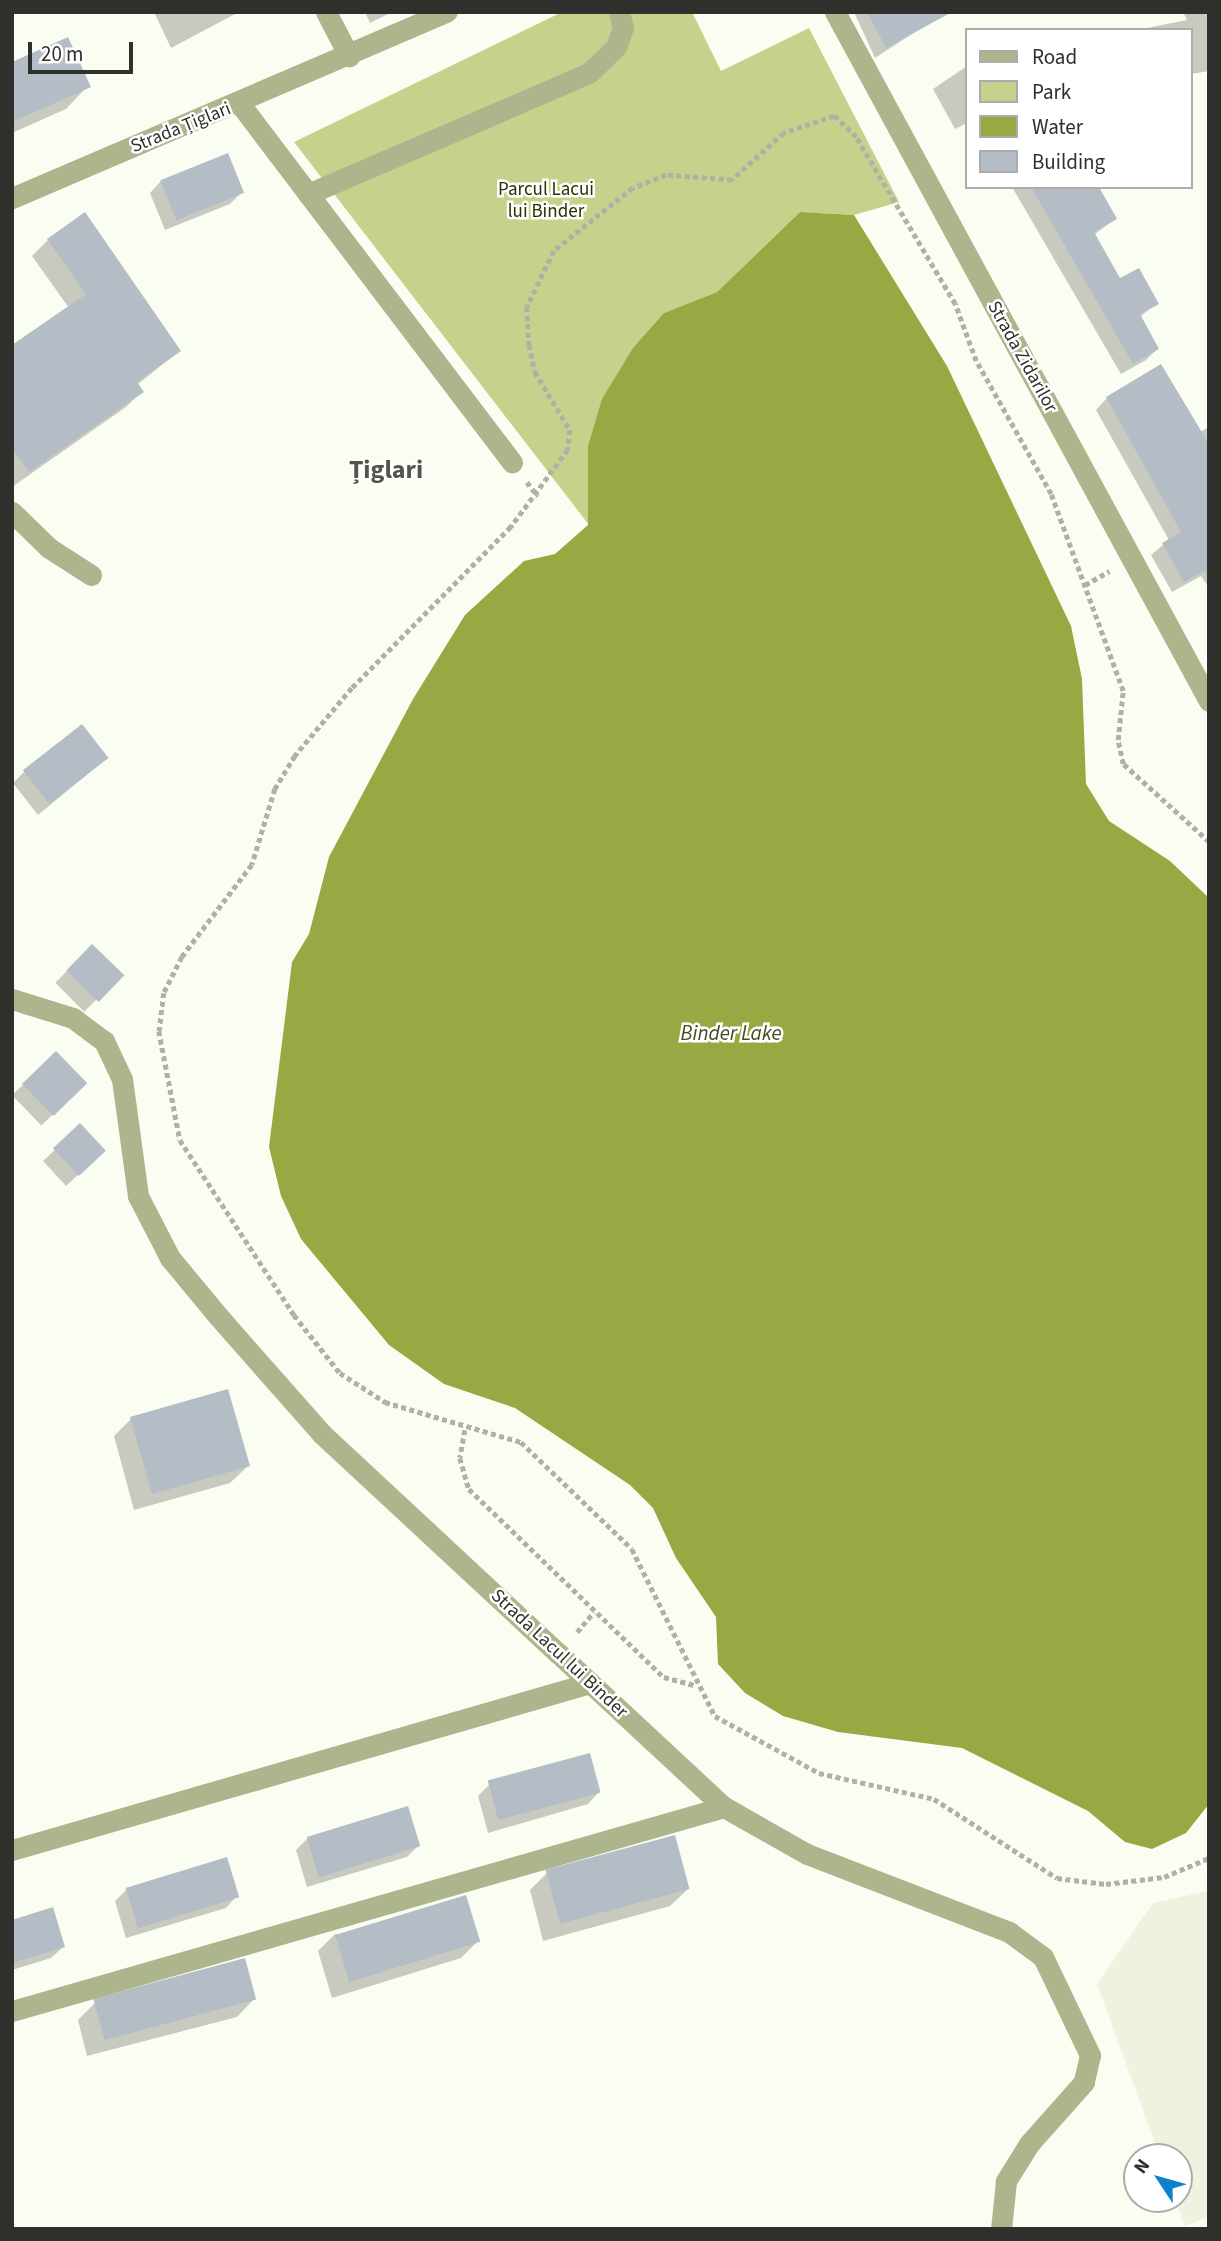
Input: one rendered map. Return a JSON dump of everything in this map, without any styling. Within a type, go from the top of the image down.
[{"type":"street","points":[[326,12],[349,56]]},
{"type":"street","name":"Strada Țiglari","points":[[12,198],[240,104],[447,12]]},
{"type":"street","points":[[308,194],[589,74],[616,47],[623,28],[620,12]]},
{"type":"street","name":"Strada Zidarilor","points":[[835,12],[1209,701]]},
{"type":"street","points":[[240,104],[512,462]]},
{"type":"street","points":[[12,512],[49,548],[91,575]]},
{"type":"street","name":"Strada Lacul lui Binder","points":[[12,999],[72,1018],[104,1041],[122,1079],[143,1208],[170,1258],[322,1434],[724,1807],[807,1854],[1009,1932],[1043,1957],[1090,2055],[1084,2082],[1029,2144],[1006,2181],[1001,2229]]},
{"type":"street","points":[[12,1850],[590,1683]]},
{"type":"street","points":[[12,2011],[724,1807]]},
{"type":"path","points":[[1209,842],[1124,764],[1118,740],[1123,691],[1051,494],[976,361],[955,304],[843,122],[834,116],[810,120],[784,133],[732,180],[655,180],[579,225],[554,251],[527,307],[535,372],[570,430],[568,450],[511,527],[295,756],[275,789],[252,865],[182,957],[164,993],[159,1031],[180,1140],[294,1315],[340,1373],[385,1402],[464,1430],[522,1442],[632,1549],[661,1598],[695,1685],[715,1716],[819,1773],[933,1799],[1057,1878],[1106,1884],[1164,1877],[1209,1858]]},
{"type":"path","points":[[464,1430],[460,1458],[468,1489],[664,1678],[695,1685]]},
{"type":"shaded area","points":[[1209,1891],[1209,2216],[1185,2226],[1180,2213],[1193,2213],[1193,2143],[1155,2143],[1097,1984],[1153,1903]]},
{"type":"green space","name":"Parcul Lacui lui Binder","points":[[562,12],[692,12],[721,71],[809,28],[899,202],[854,215],[800,212],[717,292],[664,313],[588,446],[589,525],[294,142]]},
{"type":"water","name":"Binder Lake","points":[[800,212],[854,215],[947,366],[1071,626],[1082,679],[1086,784],[1109,821],[1170,861],[1209,898],[1209,1804],[1186,1833],[1152,1849],[1125,1842],[1088,1811],[962,1748],[838,1732],[783,1716],[745,1693],[718,1664],[716,1617],[676,1558],[653,1508],[630,1485],[515,1408],[444,1384],[389,1345],[301,1239],[281,1196],[269,1147],[292,962],[309,934],[329,857],[413,699],[465,615],[524,561],[555,554],[588,525],[588,446],[602,399],[633,348],[664,313],[717,292]]},
{"type":"building","points":[[867,12],[952,12],[886,48]]},
{"type":"building","points":[[68,37],[91,87],[12,122],[12,62]]},
{"type":"building","points":[[228,153],[244,193],[176,220],[160,180]]},
{"type":"building","points":[[1032,189],[1100,189],[1117,219],[1094,232],[1120,278],[1139,268],[1159,304],[1140,314],[1159,349],[1133,364]]},
{"type":"building","points":[[85,212],[181,351],[137,382],[144,392],[29,472],[12,448],[12,345],[86,294],[47,239]]},
{"type":"building","points":[[1161,364],[1209,444],[1209,579],[1204,571],[1184,582],[1162,543],[1181,532],[1106,397]]},
{"type":"building","points":[[82,724],[108,758],[49,804],[23,770]]},
{"type":"building","points":[[92,944],[124,975],[99,1002],[66,971]]},
{"type":"building","points":[[56,1051],[87,1083],[53,1116],[22,1084]]},
{"type":"building","points":[[80,1123],[106,1151],[79,1176],[53,1148]]},
{"type":"building","points":[[228,1389],[250,1466],[152,1494],[130,1417]]},
{"type":"building","points":[[590,1753],[601,1793],[498,1820],[488,1780]]},
{"type":"building","points":[[408,1806],[420,1846],[319,1877],[307,1837]]},
{"type":"building","points":[[675,1835],[689,1889],[560,1924],[546,1870]]},
{"type":"building","points":[[227,1857],[239,1897],[138,1928],[126,1888]]},
{"type":"building","points":[[466,1895],[480,1942],[349,1982],[335,1935]]},
{"type":"building","points":[[53,1907],[65,1947],[12,1963],[12,1920]]},
{"type":"building","points":[[245,1958],[256,2000],[104,2040],[93,1999]]},
{"type":"district","name":"Țiglari","points":[[386,470]]}]
